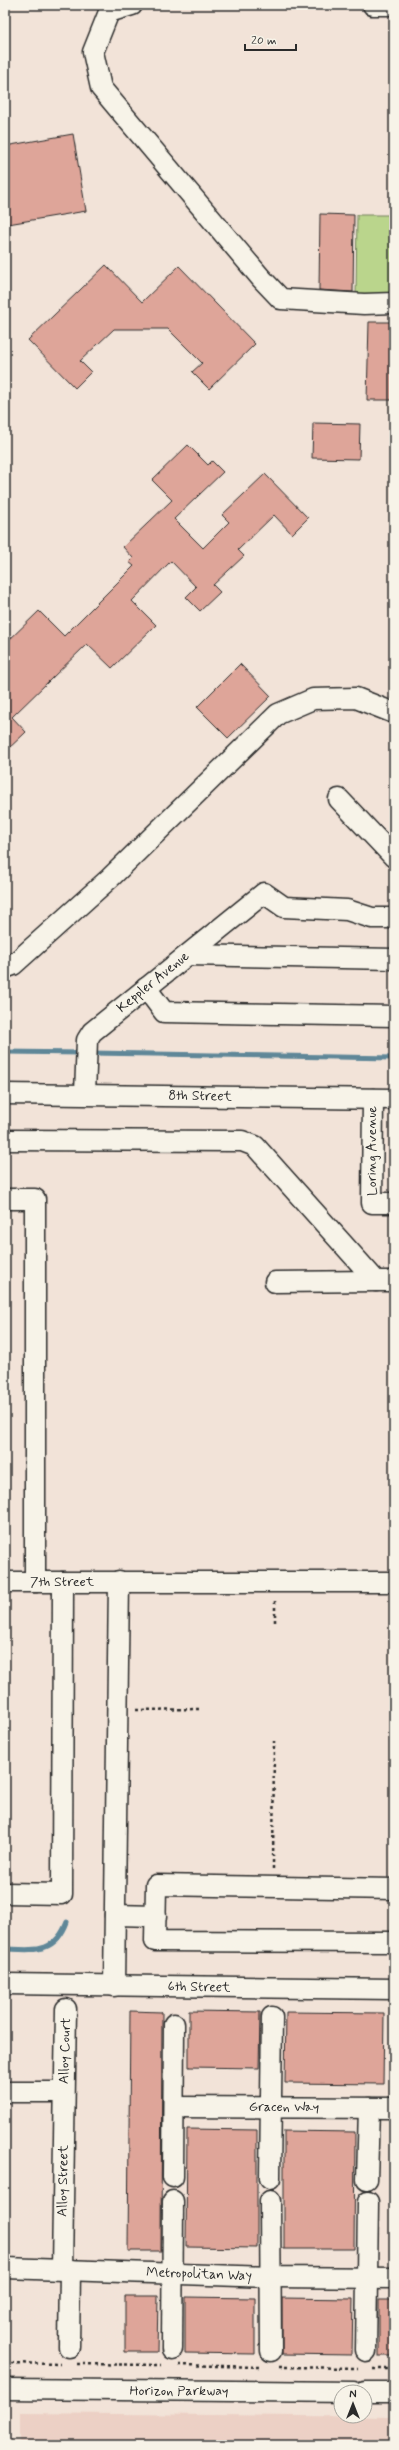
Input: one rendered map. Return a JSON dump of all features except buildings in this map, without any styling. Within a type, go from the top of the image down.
[{"type":"street","points":[[132,5],[109,12],[93,52],[101,88],[261,278],[281,299],[364,304],[394,303]]},
{"type":"street","points":[[373,5],[394,5]]},
{"type":"street","points":[[5,968],[13,965],[110,878],[278,714],[313,700],[356,698],[394,713]]},
{"type":"street","points":[[339,799],[394,857]]},
{"type":"street","name":"Keppler Avenue","points":[[85,1094],[87,1040],[92,1032],[264,893],[284,907],[346,910],[372,918],[394,918]]},
{"type":"street","points":[[188,955],[394,959]]},
{"type":"street","points":[[146,988],[164,1012],[394,1016]]},
{"type":"street","name":"8th Street","points":[[5,1094],[394,1099]]},
{"type":"street","name":"Loring Avenue","points":[[373,1099],[372,1203],[394,1203]]},
{"type":"street","points":[[5,1140],[242,1141],[255,1146],[385,1281]]},
{"type":"street","points":[[5,1199],[35,1199],[34,1582]]},
{"type":"street","points":[[275,1282],[385,1281]]},
{"type":"street","points":[[114,1986],[119,1581]]},
{"type":"street","name":"7th Street","points":[[5,1582],[394,1582]]},
{"type":"street","points":[[5,1893],[62,1894],[63,1582]]},
{"type":"street","points":[[394,1889],[156,1885],[155,1941],[394,1942]]},
{"type":"street","points":[[115,1915],[156,1916]]},
{"type":"street","name":"6th Street","points":[[5,1984],[394,1989]]},
{"type":"street","name":"Alloy Court","points":[[64,2092],[66,2009]]},
{"type":"street","points":[[270,2178],[272,2017]]},
{"type":"street","points":[[174,2024],[174,2177]]},
{"type":"street","points":[[5,2092],[64,2092]]},
{"type":"street","name":"Alloy Street","points":[[64,2092],[68,2358]]},
{"type":"street","name":"Gracen Way","points":[[174,2107],[394,2108]]},
{"type":"street","points":[[367,2180],[369,2108]]},
{"type":"street","points":[[170,2360],[173,2201]]},
{"type":"street","points":[[270,2201],[272,2362]]},
{"type":"street","points":[[366,2363],[368,2202]]},
{"type":"street","name":"Metropolitan Way","points":[[5,2268],[271,2277],[394,2278]]},
{"type":"street","name":"Horizon Parkway","points":[[5,2389],[333,2392]]},
{"type":"street","points":[[373,2392],[394,2392]]},
{"type":"path","points":[[117,1710],[201,1709]]},
{"type":"path","points":[[273,1887],[274,1741]]},
{"type":"path","points":[[5,2363],[68,2358],[366,2363],[394,2369]]},
{"type":"shaded area","points":[[20,2413],[333,2416],[333,2424],[373,2424],[373,2417],[394,2417],[394,2445],[20,2445]]},
{"type":"green space","points":[[357,215],[394,215],[394,297],[356,296]]},
{"type":"waterway","points":[[5,1052],[83,1053]]},
{"type":"waterway","points":[[91,1053],[394,1058]]},
{"type":"waterway","points":[[5,1949],[25,1950],[42,1948],[50,1945],[62,1932],[67,1922]]}]
